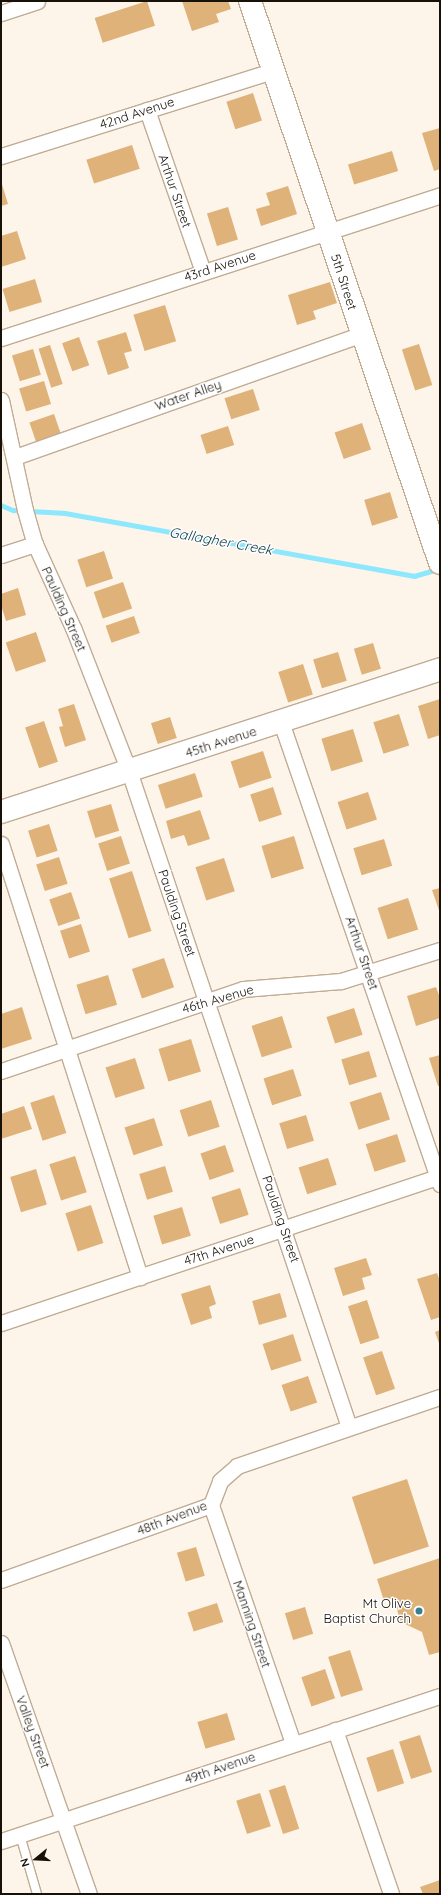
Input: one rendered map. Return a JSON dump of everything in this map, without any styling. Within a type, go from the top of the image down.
[{"type":"street","points":[[1,13],[38,1]]},
{"type":"street","name":"5th Street","points":[[250,1],[438,557]]},
{"type":"street","name":"42nd Avenue","points":[[1,156],[273,71]]},
{"type":"street","name":"Arthur Street","points":[[147,110],[204,272]]},
{"type":"street","name":"43rd Avenue","points":[[1,338],[440,195]]},
{"type":"street","name":"Water Alley","points":[[15,457],[362,334]]},
{"type":"street","name":"Paulding Street","points":[[1,400],[15,457],[21,490],[35,544],[74,630],[129,771],[284,1228],[349,1427]]},
{"type":"street","points":[[1,555],[35,544]]},
{"type":"street","name":"45th Avenue","points":[[1,812],[440,669]]},
{"type":"street","name":"Arthur Street","points":[[281,722],[439,1181]]},
{"type":"street","points":[[1,844],[140,1276]]},
{"type":"street","name":"46th Avenue","points":[[1,1071],[243,989],[309,986],[369,974],[440,950]]},
{"type":"street","name":"47th Avenue","points":[[1,1323],[284,1228],[439,1181]]},
{"type":"street","name":"48th Avenue","points":[[1,1580],[211,1505],[220,1481],[237,1466],[440,1397]]},
{"type":"street","name":"Manning Street","points":[[211,1505],[293,1743]]},
{"type":"street","name":"Valley Street","points":[[1,1643],[65,1821],[89,1894]]},
{"type":"street","name":"49th Avenue","points":[[1,1841],[65,1821],[293,1743],[440,1696]]},
{"type":"street","points":[[335,1730],[392,1894]]},
{"type":"lane","points":[[20,1835],[37,1894]]},
{"type":"building","points":[[147,1],[155,26],[103,43],[95,18]]},
{"type":"building","points":[[182,1],[228,1],[231,9],[216,14],[219,22],[192,31]]},
{"type":"building","points":[[253,93],[262,121],[235,129],[226,102]]},
{"type":"building","points":[[440,128],[440,169],[434,171],[422,133]]},
{"type":"building","points":[[132,145],[140,169],[94,184],[86,160]]},
{"type":"building","points":[[392,151],[398,171],[354,185],[348,164]]},
{"type":"building","points":[[1,181],[8,204],[1,206]]},
{"type":"building","points":[[288,186],[297,214],[261,226],[256,209],[270,205],[266,193]]},
{"type":"building","points":[[228,207],[238,240],[217,246],[207,213]]},
{"type":"building","points":[[17,231],[26,259],[1,267],[1,236]]},
{"type":"building","points":[[35,279],[42,302],[10,312],[2,289]]},
{"type":"building","points":[[330,282],[337,303],[313,311],[316,319],[297,325],[288,295]]},
{"type":"building","points":[[165,305],[176,341],[145,351],[133,315]]},
{"type":"building","points":[[126,332],[132,351],[124,353],[129,368],[108,375],[97,341]]},
{"type":"building","points":[[79,337],[89,365],[72,371],[62,343]]},
{"type":"building","points":[[419,344],[432,385],[415,390],[402,350]]},
{"type":"building","points":[[50,345],[63,384],[51,388],[39,349]]},
{"type":"building","points":[[33,349],[41,375],[20,381],[12,355]]},
{"type":"building","points":[[44,381],[51,404],[26,412],[19,389]]},
{"type":"building","points":[[253,389],[260,410],[231,419],[224,398]]},
{"type":"building","points":[[54,414],[61,434],[36,442],[29,422]]},
{"type":"building","points":[[362,423],[371,449],[344,459],[335,432]]},
{"type":"building","points":[[228,426],[234,445],[207,454],[200,435]]},
{"type":"building","points":[[390,492],[398,518],[372,526],[364,500]]},
{"type":"building","points":[[104,551],[113,579],[86,587],[77,560]]},
{"type":"building","points":[[123,582],[132,608],[103,619],[94,592]]},
{"type":"building","points":[[18,588],[26,615],[6,621],[1,605],[1,594]]},
{"type":"building","points":[[134,616],[140,633],[111,643],[106,626]]},
{"type":"building","points":[[36,632],[46,661],[16,672],[6,642]]},
{"type":"building","points":[[373,643],[381,669],[362,675],[354,649]]},
{"type":"building","points":[[338,652],[347,681],[322,688],[313,660]]},
{"type":"building","points":[[303,664],[313,694],[288,702],[278,672]]},
{"type":"building","points":[[440,699],[440,735],[428,739],[418,706]]},
{"type":"building","points":[[74,704],[86,740],[65,747],[59,727],[63,726],[58,709]]},
{"type":"building","points":[[399,714],[409,745],[384,754],[373,722]]},
{"type":"building","points":[[170,717],[177,738],[158,744],[151,723]]},
{"type":"building","points":[[44,721],[58,762],[39,768],[25,728]]},
{"type":"building","points":[[353,729],[363,762],[331,771],[321,739]]},
{"type":"building","points":[[263,751],[272,778],[239,788],[231,762]]},
{"type":"building","points":[[195,773],[203,797],[166,809],[158,785]]},
{"type":"building","points":[[273,787],[282,815],[259,822],[250,794]]},
{"type":"building","points":[[368,792],[377,820],[347,829],[338,802]]},
{"type":"building","points":[[111,804],[119,831],[95,838],[87,811]]},
{"type":"building","points":[[200,810],[210,839],[188,846],[184,835],[171,839],[166,821]]},
{"type":"building","points":[[49,824],[58,851],[37,857],[28,831]]},
{"type":"building","points":[[121,836],[130,864],[107,871],[98,843]]},
{"type":"building","points":[[294,836],[304,869],[271,878],[261,846]]},
{"type":"building","points":[[384,839],[392,866],[362,875],[353,848]]},
{"type":"building","points":[[59,857],[68,884],[45,891],[36,864]]},
{"type":"building","points":[[224,858],[235,891],[206,901],[195,867]]},
{"type":"building","points":[[132,871],[151,931],[129,938],[109,878]]},
{"type":"building","points":[[440,888],[440,913],[432,890]]},
{"type":"building","points":[[71,892],[80,918],[58,926],[49,899]]},
{"type":"building","points":[[408,898],[418,929],[388,939],[378,908]]},
{"type":"building","points":[[81,924],[90,952],[69,958],[60,931]]},
{"type":"building","points":[[164,958],[174,987],[142,998],[132,969]]},
{"type":"building","points":[[108,975],[117,1005],[86,1014],[76,985]]},
{"type":"building","points":[[436,987],[440,998],[440,1018],[416,1026],[407,996]]},
{"type":"building","points":[[22,1007],[32,1039],[1,1049],[1,1014]]},
{"type":"building","points":[[354,1008],[363,1035],[335,1044],[326,1017]]},
{"type":"building","points":[[282,1016],[292,1047],[262,1057],[252,1026]]},
{"type":"building","points":[[191,1039],[201,1072],[168,1081],[158,1049]]},
{"type":"building","points":[[369,1051],[377,1077],[349,1085],[341,1059]]},
{"type":"building","points":[[440,1055],[440,1086],[438,1086],[429,1058]]},
{"type":"building","points":[[135,1058],[145,1088],[115,1098],[106,1068]]},
{"type":"building","points":[[293,1069],[302,1096],[272,1105],[264,1079]]},
{"type":"building","points":[[381,1092],[390,1120],[359,1130],[350,1102]]},
{"type":"building","points":[[54,1095],[66,1133],[43,1141],[30,1103]]},
{"type":"building","points":[[211,1100],[220,1127],[188,1137],[180,1110]]},
{"type":"building","points":[[24,1106],[32,1129],[1,1139],[1,1114]]},
{"type":"building","points":[[306,1115],[314,1141],[287,1149],[279,1123]]},
{"type":"building","points":[[154,1118],[163,1146],[133,1155],[125,1128]]},
{"type":"building","points":[[397,1134],[406,1162],[375,1172],[366,1144]]},
{"type":"building","points":[[225,1145],[234,1171],[210,1180],[200,1153]]},
{"type":"building","points":[[75,1156],[87,1192],[61,1200],[49,1164]]},
{"type":"building","points":[[328,1158],[337,1185],[307,1194],[299,1168]]},
{"type":"building","points":[[165,1166],[173,1192],[147,1200],[139,1174]]},
{"type":"building","points":[[36,1169],[47,1204],[21,1212],[10,1177]]},
{"type":"building","points":[[240,1188],[249,1215],[220,1224],[211,1197]]},
{"type":"building","points":[[91,1205],[103,1243],[78,1251],[65,1213]]},
{"type":"building","points":[[182,1207],[191,1236],[162,1244],[153,1216]]},
{"type":"building","points":[[366,1258],[372,1275],[362,1278],[365,1289],[343,1296],[334,1268]]},
{"type":"building","points":[[437,1273],[440,1281],[440,1317],[431,1320],[417,1279]]},
{"type":"building","points":[[210,1285],[216,1304],[209,1307],[212,1318],[191,1325],[181,1294]]},
{"type":"building","points":[[280,1293],[287,1317],[259,1325],[252,1301]]},
{"type":"building","points":[[367,1300],[379,1338],[360,1344],[348,1306]]},
{"type":"building","points":[[440,1330],[440,1346],[435,1332]]},
{"type":"building","points":[[293,1334],[302,1361],[271,1371],[263,1344]]},
{"type":"building","points":[[382,1351],[395,1389],[376,1395],[363,1358]]},
{"type":"building","points":[[308,1376],[317,1402],[291,1412],[282,1385]]},
{"type":"building","points":[[407,1479],[429,1547],[374,1564],[352,1497]]},
{"type":"building","points":[[196,1547],[205,1576],[186,1582],[177,1553]]},
{"type":"building","name":"Mt Olive Baptist Church","points":[[440,1558],[440,1652],[429,1655],[422,1632],[401,1622],[393,1598],[384,1601],[377,1579]]},
{"type":"building","points":[[217,1603],[223,1622],[194,1632],[188,1613]]},
{"type":"building","points":[[305,1607],[313,1634],[293,1640],[285,1613]]},
{"type":"building","points":[[350,1650],[363,1690],[341,1697],[328,1657]]},
{"type":"building","points":[[325,1669],[335,1698],[311,1706],[301,1677]]},
{"type":"building","points":[[227,1713],[235,1740],[206,1749],[197,1722]]},
{"type":"building","points":[[420,1735],[432,1772],[411,1779],[399,1742]]},
{"type":"building","points":[[393,1749],[404,1783],[377,1792],[366,1758]]},
{"type":"building","points":[[285,1785],[299,1829],[283,1834],[269,1790]]},
{"type":"building","points":[[260,1793],[271,1826],[247,1834],[236,1801]]},
{"type":"building","points":[[440,1880],[440,1894],[423,1894],[420,1887]]},
{"type":"waterway","name":"Gallagher Creek","points":[[1,505],[13,510],[65,513],[414,576],[438,569]]},
{"type":"place","name":"Mt Olive Baptist Church","points":[[419,1611]]}]
